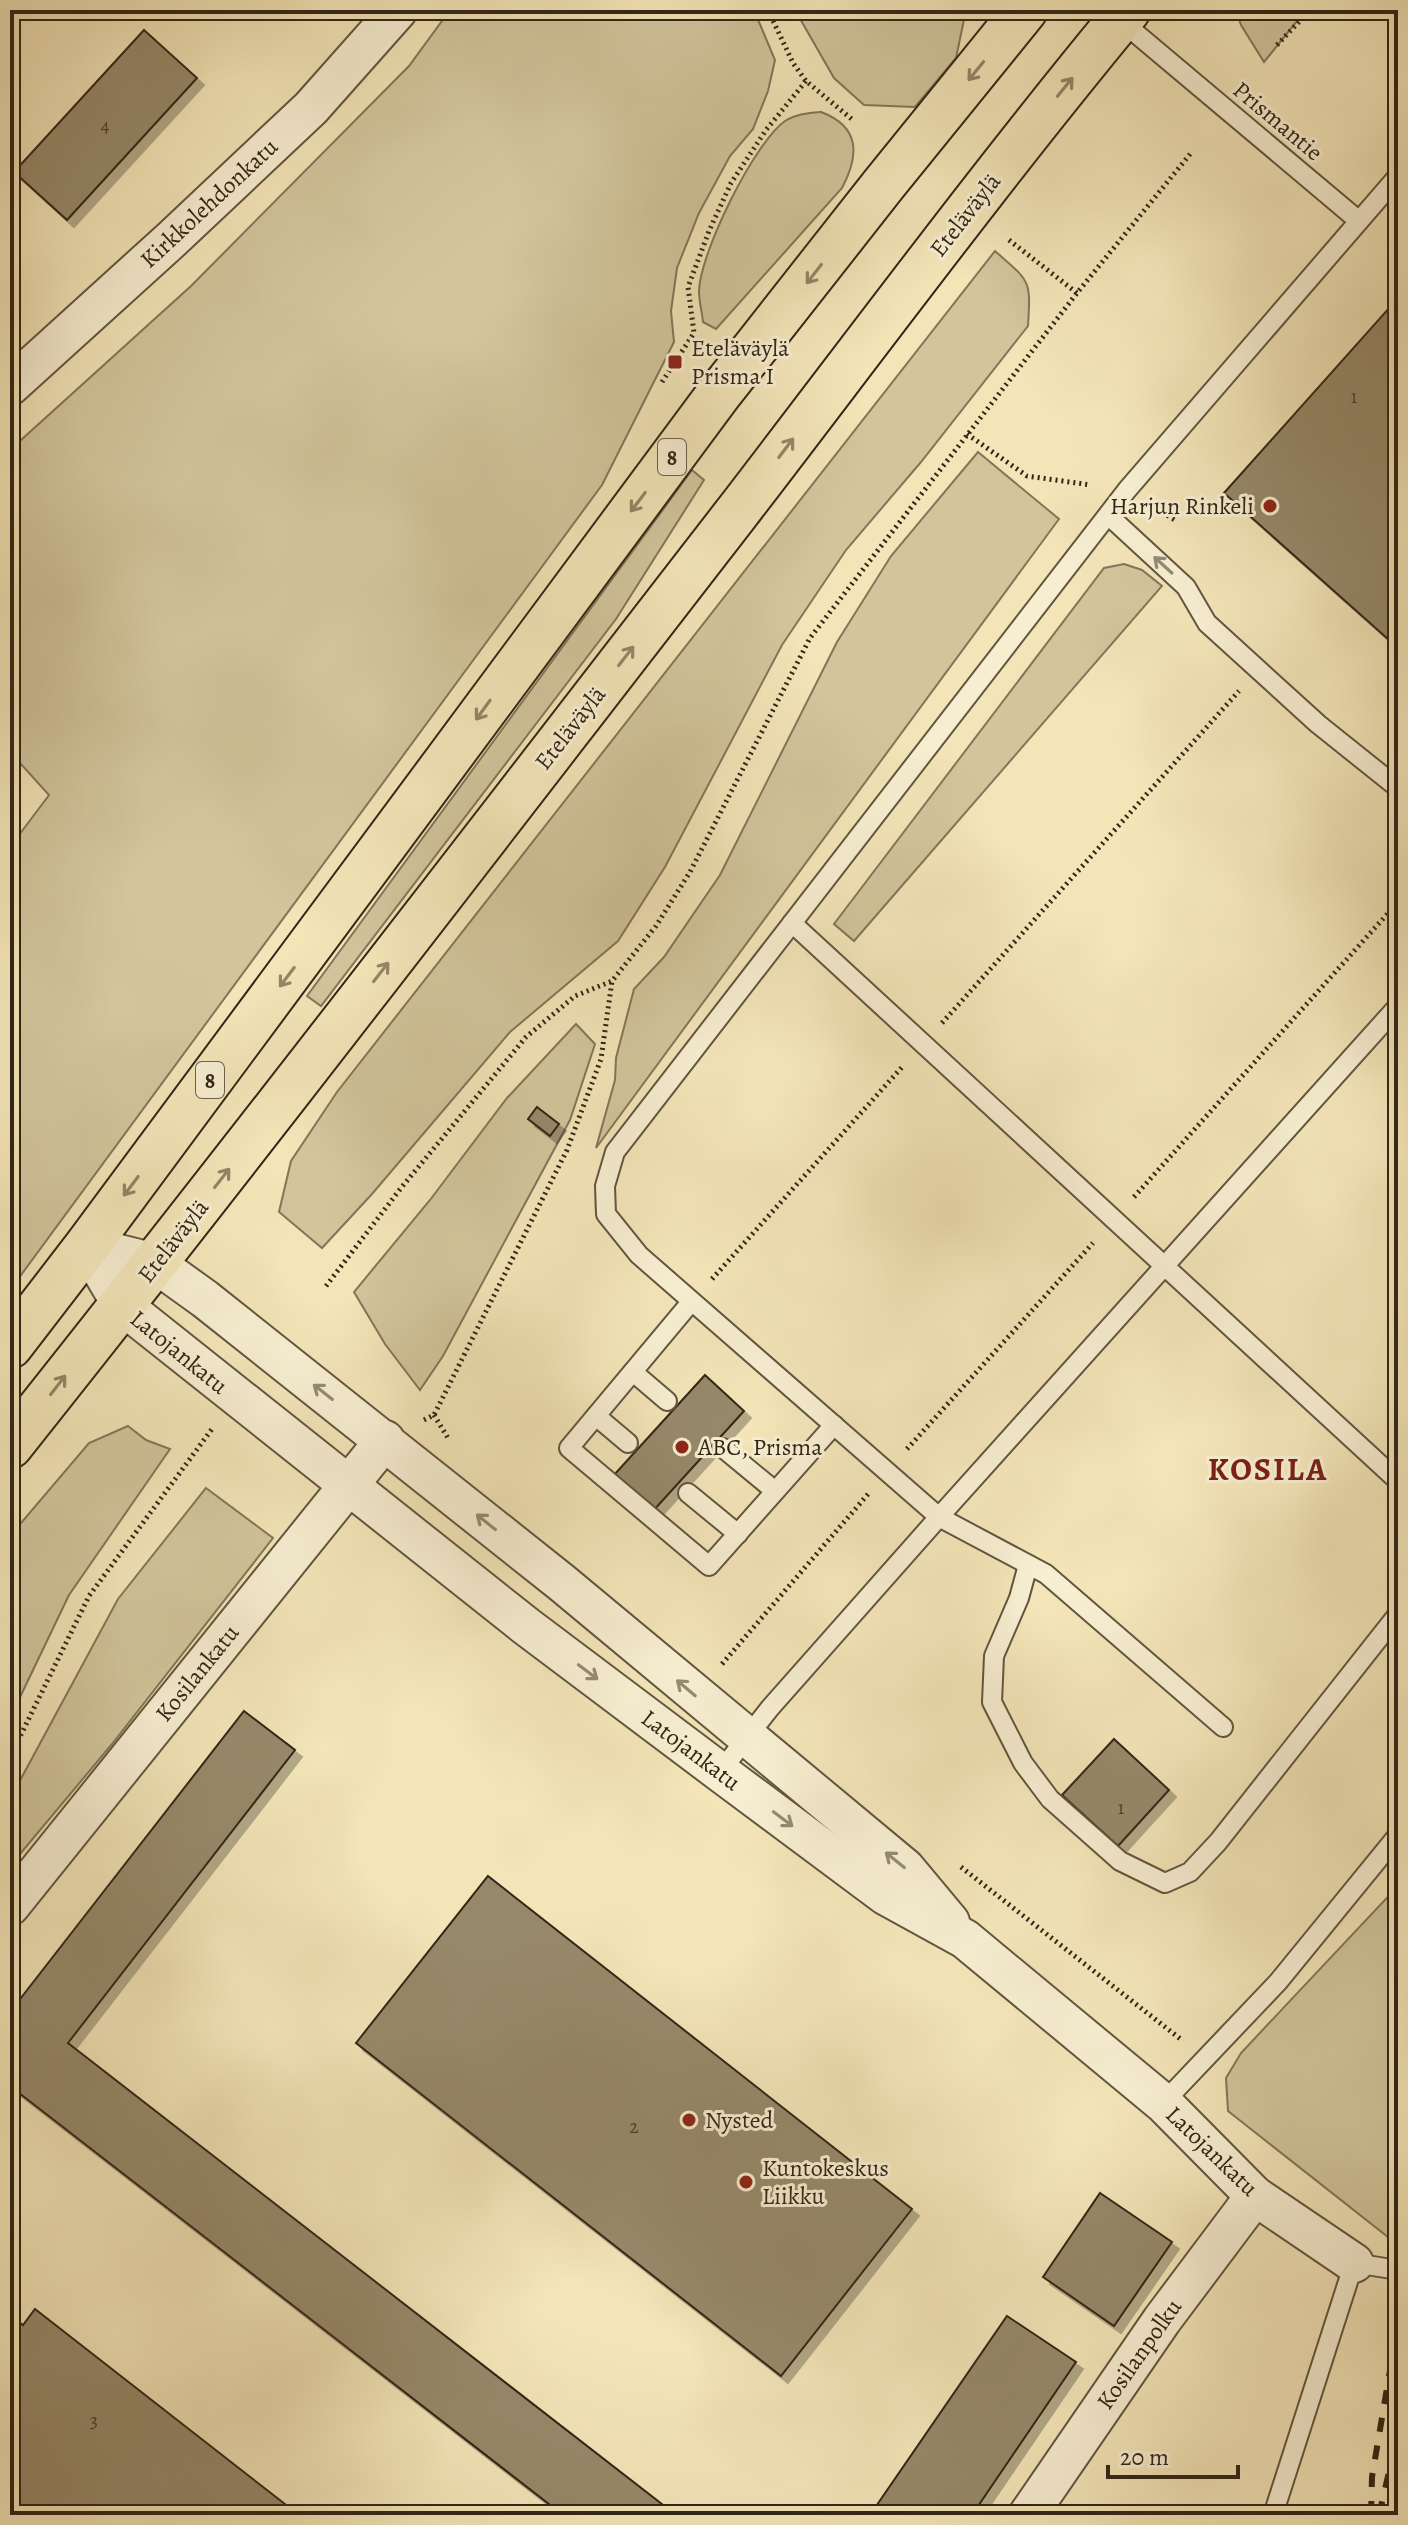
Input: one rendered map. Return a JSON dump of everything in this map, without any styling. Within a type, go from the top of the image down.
[{"type":"highway","name":"8","points":[[10,1346],[718,395],[1025,10]]},
{"type":"highway","name":"Eteläväylä","points":[[10,1446],[700,560],[947,236],[1124,15]]},
{"type":"street","name":"Kirkkolehdonkatu","points":[[10,386],[311,108],[398,10]]},
{"type":"street","name":"Latojankatu","points":[[87,1246],[155,1263],[385,1440],[905,1868],[965,1939],[1163,2103],[1255,2196],[1354,2263]]},
{"type":"street","name":"Latojankatu","points":[[87,1246],[122,1305],[347,1486],[526,1626],[885,1895],[965,1939]]},
{"type":"street","name":"Kosilankatu","points":[[10,1906],[385,1440]]},
{"type":"street","name":"Kosilanpolku","points":[[1028,2515],[1162,2320],[1255,2196]]},
{"type":"lane","name":"Prismantie","points":[[1124,15],[1359,221]]},
{"type":"lane","points":[[1223,1727],[1046,1574],[939,1517],[691,1302],[639,1255],[606,1214],[605,1186],[615,1152],[1127,490],[1398,176]]},
{"type":"lane","points":[[1109,516],[1186,587],[1207,623],[1318,724],[1398,788]]},
{"type":"lane","points":[[792,923],[1398,1481]]},
{"type":"lane","points":[[720,1772],[746,1738],[939,1517],[1398,1006]]},
{"type":"lane","points":[[691,1302],[569,1448],[709,1566],[834,1425]]},
{"type":"lane","points":[[633,1372],[667,1401]]},
{"type":"lane","points":[[596,1416],[628,1443]]},
{"type":"lane","points":[[723,1448],[775,1491]]},
{"type":"lane","points":[[688,1493],[738,1534]]},
{"type":"lane","points":[[1028,1565],[1019,1598],[994,1656],[992,1702],[1023,1763],[1050,1799],[1120,1861],[1165,1883],[1190,1872],[1218,1842],[1398,1614]]},
{"type":"lane","points":[[1163,2103],[1278,1982],[1398,1835]]},
{"type":"lane","points":[[1273,2515],[1354,2263],[1398,2270]]},
{"type":"path","points":[[768,10],[793,63],[806,81],[854,121]]},
{"type":"path","points":[[1277,45],[1310,10]]},
{"type":"path","points":[[662,382],[694,333],[688,287],[731,183],[766,130],[806,81]]},
{"type":"path","points":[[326,1286],[401,1188],[526,1037],[575,996],[612,981],[656,926],[690,872],[810,638],[1077,293],[1191,153]]},
{"type":"path","points":[[1009,240],[1077,293]]},
{"type":"path","points":[[967,434],[1027,476],[1127,490],[1175,520]]},
{"type":"path","points":[[691,1302],[1259,669]]},
{"type":"path","points":[[722,1664],[887,1472],[1398,902]]},
{"type":"path","points":[[385,1440],[434,1415],[560,1164],[601,1059],[612,981]]},
{"type":"path","points":[[10,1757],[89,1596],[218,1421]]},
{"type":"shaded area","points":[[450,10],[754,10],[775,60],[768,91],[753,129],[730,156],[699,213],[677,268],[671,311],[674,342],[602,485],[10,1290],[10,847],[49,795],[10,752],[10,450],[191,286],[409,66]]},
{"type":"shaded area","points":[[795,10],[966,10],[956,58],[915,107],[864,105],[834,78]]},
{"type":"shaded area","points":[[1236,10],[1306,10],[1264,62],[1241,25]]},
{"type":"shaded area","points":[[821,112],[834,118],[850,134],[853,154],[848,176],[842,188],[716,329],[703,322],[699,291],[718,226],[744,174],[772,133],[789,119]]},
{"type":"shaded area","points":[[995,251],[1026,282],[1028,326],[921,462],[846,550],[782,645],[665,867],[618,941],[510,1032],[322,1248],[279,1212],[291,1161],[337,1092]]},
{"type":"shaded area","points":[[978,452],[1059,519],[596,1148],[615,1080],[616,1058],[634,989],[664,957],[720,875],[837,642],[891,556]]},
{"type":"shaded area","points":[[692,470],[704,480],[616,619],[321,1006],[307,996]]},
{"type":"shaded area","points":[[1124,564],[1142,570],[1162,586],[854,941],[834,924],[1104,568]]},
{"type":"shaded area","points":[[576,1024],[595,1044],[570,1120],[443,1356],[420,1390],[385,1344],[354,1292],[430,1200],[507,1098]]},
{"type":"shaded area","points":[[128,1426],[146,1440],[170,1449],[69,1595],[10,1718],[10,1536],[89,1443]]},
{"type":"shaded area","points":[[206,1488],[273,1538],[112,1744],[10,1866],[10,1799],[118,1599]]},
{"type":"shaded area","points":[[1398,1886],[1398,2245],[1228,2111],[1226,2078],[1241,2053]]},
{"type":"building","points":[[144,30],[197,78],[67,220],[14,172]]},
{"type":"building","points":[[1398,298],[1398,648],[1224,493]]},
{"type":"building","points":[[537,1107],[559,1124],[550,1136],[528,1119]]},
{"type":"building","points":[[705,1375],[744,1411],[653,1511],[614,1475]]},
{"type":"building","points":[[244,1711],[295,1750],[68,2043],[676,2515],[563,2515],[10,2086],[10,2012]]},
{"type":"building","points":[[1114,1739],[1169,1790],[1118,1846],[1062,1795]]},
{"type":"building","points":[[488,1876],[912,2209],[781,2376],[356,2043]]},
{"type":"building","points":[[1100,2193],[1172,2242],[1114,2326],[1043,2277]]},
{"type":"building","points":[[35,2309],[299,2515],[10,2515],[10,2315],[23,2325]]},
{"type":"building","points":[[1007,2316],[1076,2362],[972,2515],[870,2515]]},
{"type":"railway","points":[[1371,2515],[1372,2477],[1398,2323]]},
{"type":"railway","points":[[1379,2515],[1398,2433]]},
{"type":"place","name":"Eteläväylä Prisma I","points":[[675,362]]},
{"type":"place","name":"Harjun Rinkeli","points":[[1270,506]]},
{"type":"place","name":"ABC, Prisma","points":[[682,1447]]},
{"type":"place","name":"Nysted","points":[[689,2120]]},
{"type":"place","name":"Kuntokeskus Liikku","points":[[746,2182]]},
{"type":"district","name":"KOSILA","points":[[1268,1469]]}]
